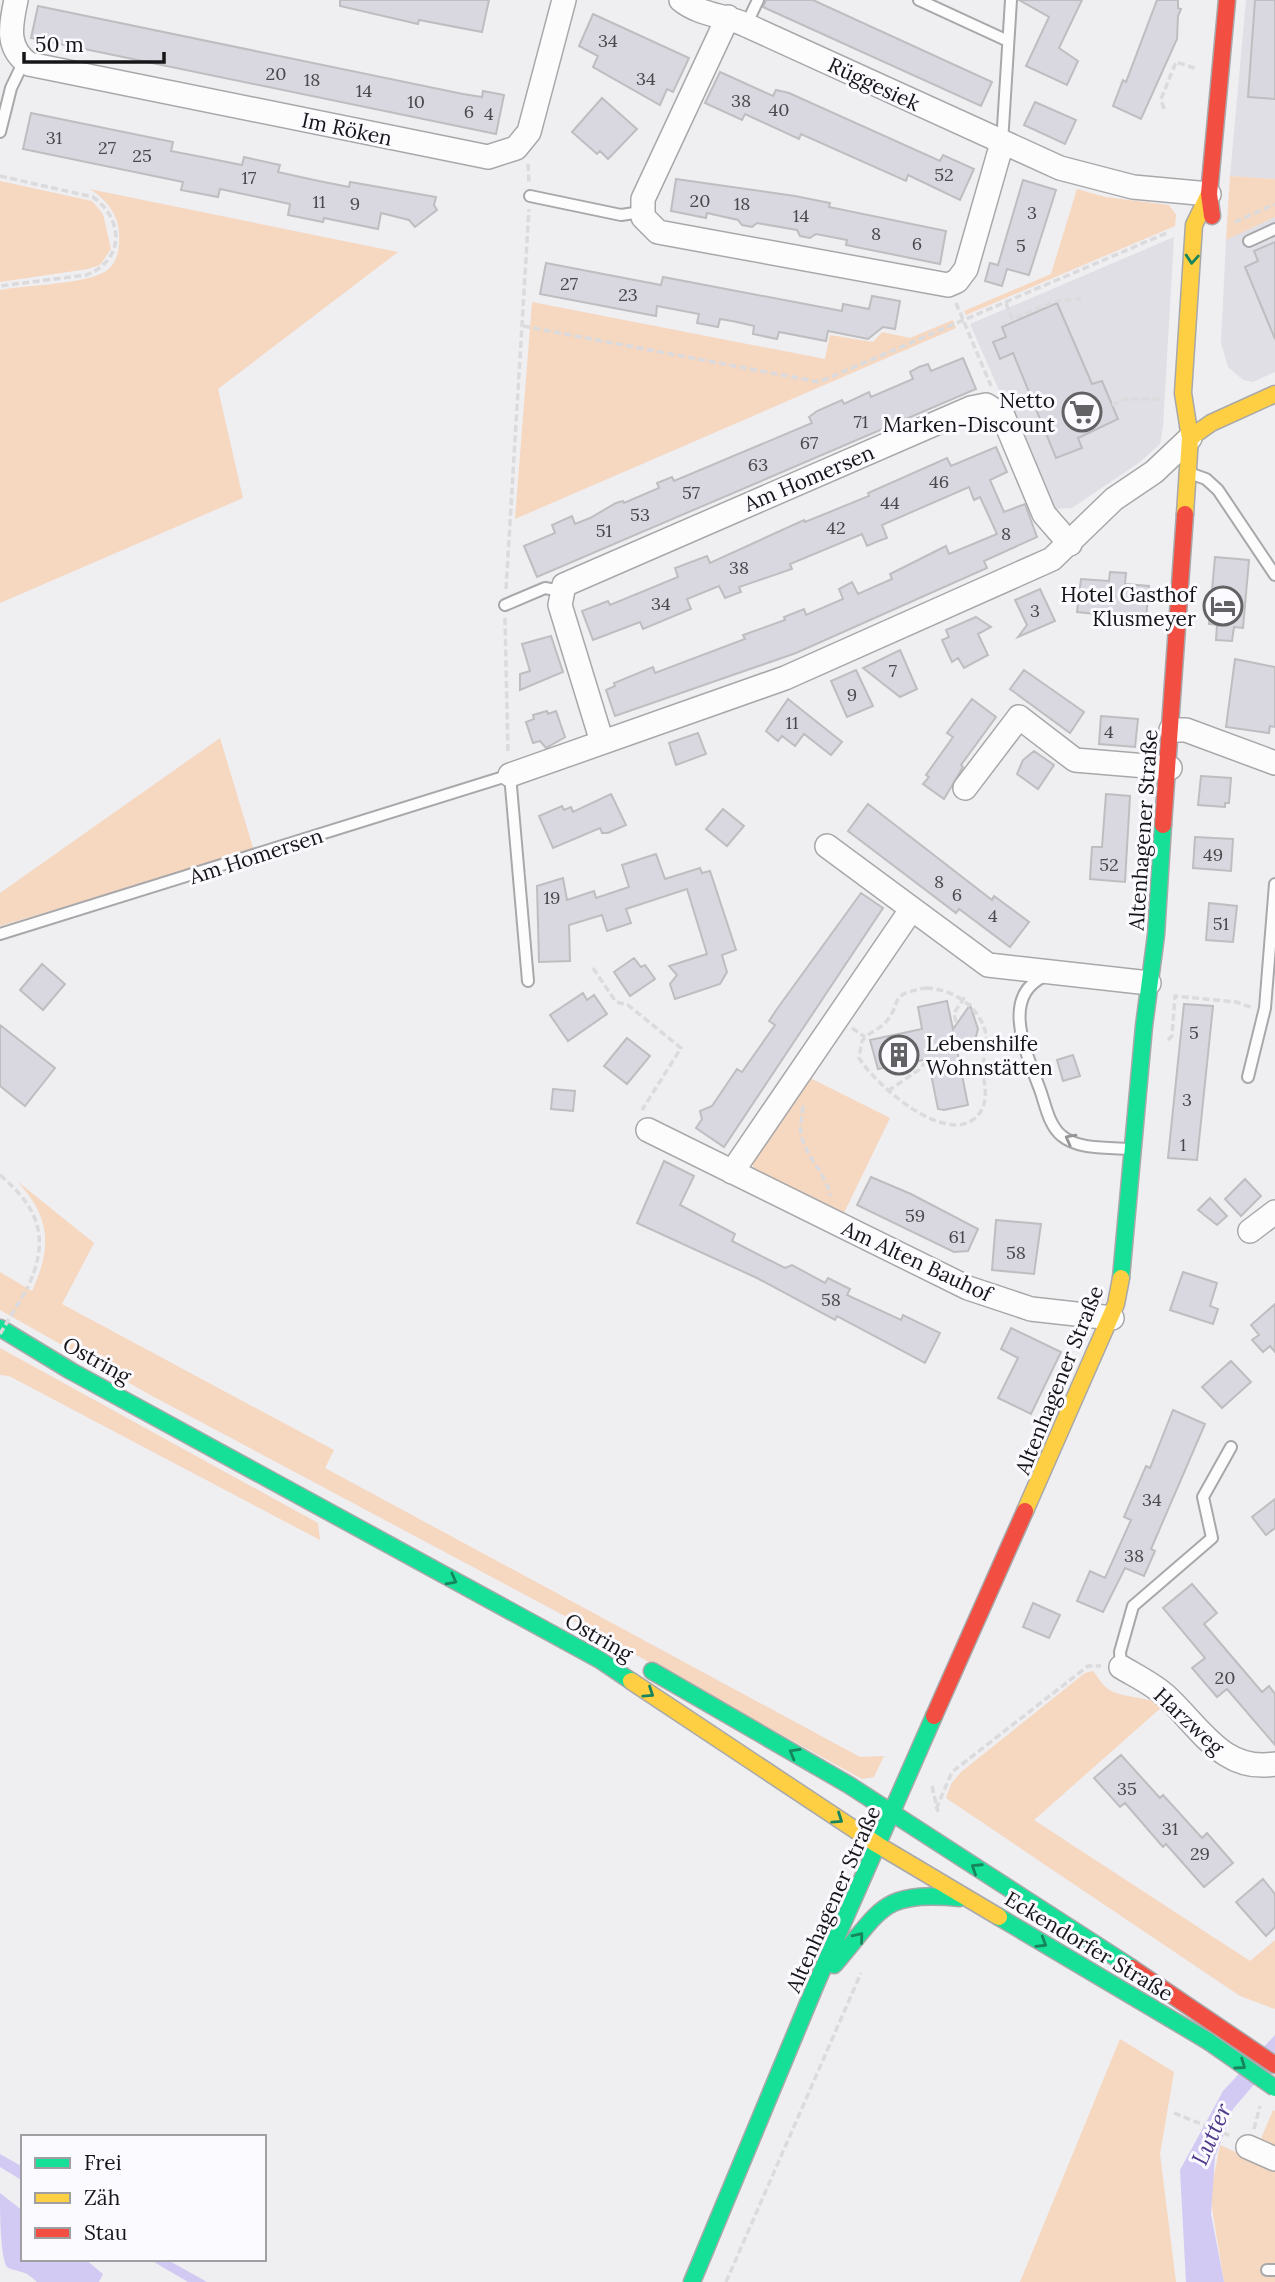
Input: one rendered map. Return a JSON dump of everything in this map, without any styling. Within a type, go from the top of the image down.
[{"type":"main road","points":[[1213,232],[1209,194],[1227,0]]},
{"type":"main road","points":[[1190,438],[1183,393],[1194,225],[1209,194]]},
{"type":"main road","points":[[1190,438],[1211,423],[1275,394]]},
{"type":"main road","points":[[1190,438],[1203,400]]},
{"type":"main road","name":"Altenhagener Straße","points":[[692,2282],[817,1984],[1112,1318],[1125,1259],[1170,768],[1190,438]]},
{"type":"main road","name":"Ostring","points":[[0,1328],[600,1660],[878,1845]]},
{"type":"main road","name":"Ostring","points":[[285,1488],[426,1552],[618,1651]]},
{"type":"main road","name":"Ostring","points":[[641,1665],[894,1815]]},
{"type":"main road","name":"Eckendorfer Straße","points":[[894,1815],[1218,2025],[1275,2065]]},
{"type":"main road","name":"Eckendorfer Straße","points":[[878,1845],[1208,2041],[1275,2088]]},
{"type":"main road","points":[[817,1984],[862,1934],[879,1907],[888,1901],[926,1893],[967,1898]]},
{"type":"street","points":[[16,0],[11,39],[17,54],[24,61]]},
{"type":"street","points":[[523,142],[533,121],[564,0]]},
{"type":"street","name":"Rüggesiek","points":[[681,0],[703,12],[737,21],[1060,168],[1112,184],[1209,194]]},
{"type":"street","points":[[737,21],[643,199],[641,212],[648,225],[658,232],[948,285],[957,281],[966,269],[1002,143]]},
{"type":"street","name":"Im Röken","points":[[24,61],[481,157],[500,155],[523,142]]},
{"type":"street","points":[[991,406],[1003,416],[1044,514],[1070,544]]},
{"type":"street","name":"Am Homersen","points":[[561,591],[571,580],[971,408],[991,406]]},
{"type":"street","name":"Am Homersen","points":[[510,775],[810,667],[1042,564],[1070,544],[1114,499],[1154,472],[1190,438]]},
{"type":"street","points":[[561,591],[560,605],[602,742]]},
{"type":"street","points":[[965,788],[1019,717],[1075,760],[1170,768]]},
{"type":"street","points":[[1171,730],[1186,730],[1275,763]]},
{"type":"street","points":[[827,846],[988,965],[1149,983]]},
{"type":"street","points":[[732,1172],[911,910]]},
{"type":"street","name":"Am Alten Bauhof","points":[[645,1121],[732,1172],[968,1288],[1011,1304],[1112,1318]]},
{"type":"street","points":[[1250,1231],[1275,1212]]},
{"type":"street","name":"Harzweg","points":[[1121,1667],[1167,1697],[1231,1760],[1249,1765],[1275,1763]]},
{"type":"street","points":[[1248,2147],[1275,2159]]},
{"type":"lane","points":[[737,21],[758,0]]},
{"type":"lane","points":[[919,0],[1008,41]]},
{"type":"lane","points":[[1002,143],[1011,0]]},
{"type":"lane","points":[[0,132],[11,88],[24,61]]},
{"type":"lane","points":[[530,196],[621,215],[641,212]]},
{"type":"lane","points":[[1249,241],[1275,229]]},
{"type":"lane","points":[[1188,473],[1201,476],[1218,490],[1275,575]]},
{"type":"lane","name":"Am Homersen","points":[[505,604],[545,588],[561,591]]},
{"type":"lane","points":[[510,775],[528,981]]},
{"type":"lane","name":"Am Homersen","points":[[0,934],[510,775]]},
{"type":"lane","points":[[1248,1077],[1265,1013],[1275,884]]},
{"type":"lane","points":[[1057,974],[1031,984],[1019,1013],[1023,1044],[1052,1124],[1062,1136],[1079,1144],[1136,1149]]},
{"type":"lane","points":[[1121,1667],[1120,1652],[1133,1606],[1213,1538],[1203,1497],[1231,1447]]},
{"type":"path","points":[[1164,109],[1161,99],[1176,62],[1191,69],[1220,71]]},
{"type":"path","points":[[510,775],[506,724],[505,604],[530,196],[528,151],[523,142]]},
{"type":"path","points":[[0,176],[93,197],[103,204],[109,215],[116,241],[114,254],[98,270],[86,275],[0,286]]},
{"type":"path","points":[[1213,232],[1275,204]]},
{"type":"path","points":[[523,326],[819,382],[1182,227],[1194,225]]},
{"type":"path","points":[[948,285],[994,392],[991,406]]},
{"type":"path","points":[[1006,303],[1012,319],[1056,301],[1081,299]]},
{"type":"path","points":[[1112,405],[1125,399],[1154,400],[1183,393]]},
{"type":"path","points":[[593,968],[616,1002],[628,1005],[681,1048],[645,1121]]},
{"type":"path","points":[[926,988],[942,989],[962,1001],[980,1016],[986,1037],[983,1063],[987,1093],[976,1116],[964,1122],[944,1121],[905,1104],[888,1091],[863,1063],[859,1046],[867,1035],[886,1022],[895,1000],[903,994],[926,988]]},
{"type":"path","points":[[956,1022],[954,1013],[967,995]]},
{"type":"path","points":[[1165,1052],[1166,1041],[1172,1037],[1175,996],[1236,1002],[1265,1013]]},
{"type":"path","points":[[888,1091],[920,1069],[925,1062]]},
{"type":"path","points":[[792,1084],[801,1093],[803,1100],[800,1123],[803,1143],[824,1175],[829,1192],[830,1204],[825,1218]]},
{"type":"path","points":[[0,1175],[17,1189],[31,1208],[41,1245],[38,1264],[27,1289],[0,1334]]},
{"type":"path","points":[[936,1809],[952,1772],[1088,1666],[1121,1667]]},
{"type":"path","points":[[945,1768],[952,1772]]},
{"type":"path","points":[[726,2282],[864,1967]]},
{"type":"path","points":[[1248,2147],[1262,2101]]},
{"type":"path","points":[[1174,2113],[1226,2134]]},
{"type":"shaded area","points":[[1246,0],[1275,0],[1275,179],[1230,176]]},
{"type":"shaded area","points":[[1230,176],[1275,179],[1275,217],[1226,240]]},
{"type":"shaded area","points":[[0,181],[92,201],[103,214],[111,249],[100,265],[0,282]]},
{"type":"shaded area","points":[[89,189],[398,252],[218,389],[243,498],[0,603],[0,290],[85,279],[110,267],[119,248],[118,225],[109,206]]},
{"type":"shaded area","points":[[1077,189],[1105,197],[1169,205],[1176,215],[1175,226],[966,315],[964,311],[1051,274]]},
{"type":"shaded area","points":[[1275,217],[1275,372],[1253,382],[1243,380],[1228,367],[1221,343],[1226,240]]},
{"type":"shaded area","points":[[1174,237],[1160,444],[1140,462],[1072,508],[1056,509],[1047,500],[970,324]]},
{"type":"shaded area","points":[[532,302],[825,359],[830,335],[873,342],[882,332],[910,338],[953,320],[956,328],[515,519]]},
{"type":"shaded area","points":[[220,738],[254,851],[0,926],[0,893]]},
{"type":"shaded area","points":[[808,1077],[890,1118],[842,1217],[753,1169],[753,1160]]},
{"type":"shaded area","points":[[17,1181],[94,1243],[62,1304],[334,1450],[325,1468],[860,1757],[884,1756],[874,1777],[862,1779],[578,1623],[154,1397],[0,1310],[0,1272],[32,1291],[45,1247],[42,1220],[28,1194]]},
{"type":"shaded area","points":[[0,1348],[318,1523],[320,1540],[9,1376],[0,1375]]},
{"type":"shaded area","points":[[1093,1671],[1108,1689],[1114,1692],[1163,1706],[1034,1820],[1250,1961],[1275,1940],[1275,2009],[1240,1996],[946,1798],[951,1784],[961,1772],[1085,1673]]},
{"type":"shaded area","points":[[1120,2039],[1174,2072],[1160,2154],[1176,2282],[1020,2282]]},
{"type":"shaded area","points":[[1273,2110],[1275,2111],[1275,2149],[1260,2141]]},
{"type":"shaded area","points":[[1220,2145],[1275,2170],[1275,2282],[1224,2282],[1210,2196]]},
{"type":"water","name":"Lutter","points":[[1275,2035],[1275,2060],[1233,2109],[1215,2157],[1211,2214],[1224,2282],[1186,2282],[1180,2170],[1223,2091]]},
{"type":"water","points":[[0,2154],[21,2166],[21,2180],[0,2167]]},
{"type":"water","points":[[0,2193],[21,2209],[21,2261],[87,2261],[103,2274],[99,2282],[37,2282],[26,2274],[8,2268],[5,2264]]},
{"type":"water","points":[[152,2261],[170,2261],[207,2282],[188,2282]]},
{"type":"building","points":[[340,0],[489,0],[482,32],[419,20],[418,24],[340,6]]},
{"type":"building","points":[[766,0],[813,0],[992,82],[981,106],[763,7]]},
{"type":"building","points":[[1019,0],[1082,0],[1059,48],[1078,61],[1067,85],[1026,66],[1049,17]]},
{"type":"building","points":[[1157,0],[1178,0],[1178,8],[1181,9],[1177,39],[1141,119],[1113,106],[1123,80],[1126,82]]},
{"type":"building","points":[[1255,0],[1275,0],[1275,99],[1248,97]]},
{"type":"building","points":[[38,6],[463,94],[482,97],[483,91],[504,95],[496,134],[31,38]]},
{"type":"building","points":[[593,14],[689,58],[673,92],[667,89],[660,105],[593,67],[598,56],[579,46]]},
{"type":"building","points":[[720,72],[773,96],[776,90],[789,93],[940,161],[943,155],[974,169],[960,200],[908,175],[906,181],[801,134],[799,139],[745,114],[742,120],[705,103]]},
{"type":"building","points":[[602,98],[637,129],[608,159],[600,151],[597,154],[572,132]]},
{"type":"building","points":[[1035,102],[1076,120],[1065,144],[1024,125]]},
{"type":"building","points":[[31,113],[173,142],[171,151],[242,165],[244,157],[280,165],[278,172],[314,180],[349,187],[350,182],[436,197],[434,205],[437,210],[415,227],[409,220],[381,213],[378,229],[324,218],[323,222],[288,215],[290,204],[220,189],[218,197],[181,190],[183,182],[23,149]]},
{"type":"building","points":[[676,179],[795,196],[830,203],[829,207],[946,231],[940,264],[846,245],[847,240],[816,234],[810,238],[800,236],[797,230],[757,223],[752,227],[742,225],[738,220],[707,213],[706,218],[671,211]]},
{"type":"building","points":[[1023,180],[1056,190],[1029,275],[1007,269],[1002,286],[985,281],[990,263],[998,265]]},
{"type":"building","points":[[1275,242],[1275,339],[1245,267],[1258,261],[1254,251]]},
{"type":"building","points":[[546,263],[661,285],[663,277],[842,311],[843,304],[869,309],[872,296],[900,301],[895,329],[883,327],[868,339],[828,331],[826,341],[779,332],[777,339],[753,334],[754,326],[720,319],[718,327],[697,323],[699,314],[657,306],[656,316],[540,294]]},
{"type":"building","points":[[1057,303],[1092,384],[1102,381],[1118,419],[1078,438],[1082,448],[1056,458],[1013,353],[1000,359],[993,342],[1006,337],[1002,327]]},
{"type":"building","points":[[963,358],[976,389],[537,577],[524,546],[555,533],[552,525],[572,516],[575,524],[616,503],[624,503],[659,488],[657,483],[672,477],[674,481],[812,423],[809,417],[817,411],[842,400],[844,404],[869,392],[871,397],[913,379],[910,372],[919,367],[928,364],[931,371]]},
{"type":"building","points":[[996,447],[1007,472],[990,480],[1004,512],[1025,504],[1037,537],[984,561],[987,568],[796,653],[615,716],[606,690],[615,686],[614,683],[653,667],[655,673],[745,639],[743,635],[785,620],[784,617],[804,609],[806,615],[843,599],[839,589],[852,582],[858,594],[892,579],[890,574],[946,546],[949,554],[997,534],[980,497],[974,500],[969,487],[882,525],[887,538],[867,546],[862,534],[790,564],[792,569],[739,587],[741,592],[725,598],[719,586],[687,599],[691,609],[643,629],[640,622],[593,640],[582,611],[608,601],[610,605],[678,577],[675,568],[707,556],[710,563],[804,520],[805,522],[869,496],[868,493],[947,458],[951,466]]},
{"type":"building","points":[[1215,557],[1249,560],[1243,628],[1234,627],[1232,641],[1216,640],[1217,625],[1209,624]]},
{"type":"building","points":[[1110,572],[1126,573],[1125,584],[1149,586],[1146,619],[1077,612],[1081,579],[1109,581]]},
{"type":"building","points":[[1040,589],[1055,621],[1018,637],[1027,625],[1015,600]]},
{"type":"building","points":[[976,617],[991,627],[978,634],[988,655],[964,668],[958,658],[952,662],[942,640],[949,637],[946,630]]},
{"type":"building","points":[[551,636],[563,672],[520,690],[520,674],[530,671],[522,644]]},
{"type":"building","points":[[900,650],[917,689],[900,697],[863,668]]},
{"type":"building","points":[[1235,659],[1275,667],[1275,727],[1270,726],[1269,733],[1226,727]]},
{"type":"building","points":[[856,670],[873,706],[847,717],[831,681]]},
{"type":"building","points":[[1024,670],[1084,712],[1070,733],[1010,689]]},
{"type":"building","points":[[788,699],[842,742],[831,755],[804,734],[795,746],[782,736],[778,741],[766,731]]},
{"type":"building","points":[[972,699],[996,717],[961,765],[963,767],[944,799],[923,784],[929,777],[926,775],[953,737],[947,733]]},
{"type":"building","points":[[547,711],[548,714],[556,711],[565,737],[546,748],[540,741],[533,743],[526,722],[534,719],[533,715]]},
{"type":"building","points":[[1101,716],[1138,719],[1135,747],[1099,744]]},
{"type":"building","points":[[698,733],[706,754],[676,765],[669,743]]},
{"type":"building","points":[[1034,751],[1054,765],[1038,789],[1017,774],[1023,760]]},
{"type":"building","points":[[1201,776],[1231,778],[1229,803],[1225,803],[1225,807],[1198,805]]},
{"type":"building","points":[[611,794],[626,825],[608,833],[602,833],[600,828],[553,848],[539,816],[562,806],[564,810],[571,807],[573,812]]},
{"type":"building","points":[[1106,794],[1130,796],[1125,882],[1090,879],[1092,847],[1102,847]]},
{"type":"building","points":[[868,804],[992,900],[994,896],[1029,922],[1010,947],[959,909],[956,913],[848,831]]},
{"type":"building","points":[[723,809],[744,826],[727,846],[706,829]]},
{"type":"building","points":[[1195,837],[1233,839],[1231,871],[1193,868]]},
{"type":"building","points":[[656,854],[665,879],[700,868],[702,873],[710,871],[736,950],[722,955],[727,972],[720,984],[675,999],[670,984],[677,975],[669,966],[707,954],[687,889],[626,909],[631,923],[607,931],[602,915],[569,925],[570,961],[539,962],[537,886],[563,878],[567,900],[594,891],[596,898],[629,887],[622,865]]},
{"type":"building","points":[[861,893],[883,908],[724,1147],[696,1128],[702,1119],[700,1111],[712,1106],[737,1069],[742,1072],[775,1025],[769,1021]]},
{"type":"building","points":[[1209,903],[1237,906],[1233,942],[1206,940]]},
{"type":"building","points":[[634,958],[641,967],[645,965],[655,979],[630,996],[614,972]]},
{"type":"building","points":[[42,964],[65,984],[43,1010],[20,990]]},
{"type":"building","points":[[583,993],[587,1000],[594,995],[607,1014],[568,1041],[550,1015]]},
{"type":"building","name":"Lebenshilfe Wohnstätten","points":[[947,1001],[953,1029],[970,1005],[978,1029],[975,1040],[957,1050],[968,1105],[944,1110],[938,1109],[928,1059],[878,1069],[870,1040],[922,1029],[918,1007]]},
{"type":"building","points":[[1184,1004],[1213,1006],[1197,1160],[1168,1158]]},
{"type":"building","points":[[0,1025],[55,1068],[25,1106],[0,1086]]},
{"type":"building","points":[[627,1038],[650,1056],[627,1084],[604,1066]]},
{"type":"building","points":[[1073,1055],[1080,1076],[1063,1081],[1057,1060]]},
{"type":"building","points":[[553,1089],[575,1091],[573,1111],[551,1109]]},
{"type":"building","points":[[664,1161],[694,1176],[680,1205],[735,1234],[732,1241],[785,1268],[792,1265],[825,1283],[828,1278],[850,1289],[847,1295],[901,1320],[903,1315],[940,1333],[925,1363],[837,1316],[835,1320],[757,1278],[637,1223]]},
{"type":"building","points":[[871,1177],[911,1194],[978,1229],[968,1251],[954,1252],[857,1205]]},
{"type":"building","points":[[1245,1179],[1261,1196],[1241,1216],[1225,1199]]},
{"type":"building","points":[[1210,1198],[1227,1216],[1217,1225],[1198,1210]]},
{"type":"building","points":[[996,1220],[1041,1224],[1034,1274],[992,1270]]},
{"type":"building","points":[[1183,1272],[1217,1283],[1210,1306],[1218,1309],[1213,1324],[1170,1310]]},
{"type":"building","points":[[1275,1304],[1275,1352],[1270,1346],[1263,1352],[1252,1340],[1259,1335],[1251,1325]]},
{"type":"building","points":[[1011,1328],[1061,1352],[1031,1414],[998,1398],[1018,1358],[1001,1349]]},
{"type":"building","points":[[1231,1361],[1251,1382],[1222,1408],[1202,1387]]},
{"type":"building","points":[[1173,1410],[1205,1424],[1151,1549],[1155,1551],[1144,1576],[1125,1568],[1103,1612],[1077,1601],[1090,1571],[1105,1578],[1131,1520],[1124,1517],[1146,1466],[1150,1468]]},
{"type":"building","points":[[1275,1499],[1275,1528],[1266,1535],[1252,1517]]},
{"type":"building","points":[[1192,1584],[1217,1613],[1204,1624],[1262,1692],[1269,1686],[1275,1694],[1275,1745],[1227,1689],[1217,1697],[1192,1668],[1205,1658],[1163,1608]]},
{"type":"building","points":[[1033,1603],[1060,1615],[1049,1638],[1023,1627]]},
{"type":"building","points":[[1121,1755],[1160,1798],[1163,1795],[1202,1838],[1207,1833],[1233,1863],[1204,1887],[1166,1844],[1163,1847],[1125,1803],[1120,1807],[1094,1778]]},
{"type":"building","points":[[1263,1879],[1275,1894],[1275,1927],[1266,1936],[1236,1902]]},
{"type":"traffic: fast","points":[[1121,1278],[1144,1026],[1156,935],[1163,825]]},
{"type":"traffic: fast","points":[[0,1328],[71,1371],[600,1660],[631,1681]]},
{"type":"traffic: fast","points":[[652,1671],[849,1785],[1132,1968]]},
{"type":"traffic: fast","points":[[692,2282],[816,1984],[934,1716]]},
{"type":"traffic: fast","points":[[834,1965],[874,1918],[898,1901],[913,1897],[960,1898]]},
{"type":"traffic: fast","points":[[999,1917],[1208,2041]]},
{"type":"traffic: fast","points":[[1208,2041],[1275,2088]]},
{"type":"traffic: slow","points":[[1185,514],[1190,438],[1183,393],[1194,225],[1209,194]]},
{"type":"traffic: slow","points":[[1190,438],[1211,423],[1275,394]]},
{"type":"traffic: slow","points":[[1025,1511],[1116,1304],[1121,1278]]},
{"type":"traffic: slow","points":[[631,1681],[878,1845],[999,1917]]},
{"type":"traffic: jam","points":[[1212,216],[1209,194],[1227,0]]},
{"type":"traffic: jam","points":[[1163,825],[1185,514]]},
{"type":"traffic: jam","points":[[934,1716],[1025,1511]]},
{"type":"traffic: jam","points":[[1132,1968],[1275,2065]]},
{"type":"place","name":"Netto Marken-Discount","points":[[1082,412]]},
{"type":"place","name":"Hotel Gasthof Klusmeyer","points":[[1223,606]]},
{"type":"place","name":"Lebenshilfe Wohnstätten","points":[[899,1055]]}]
